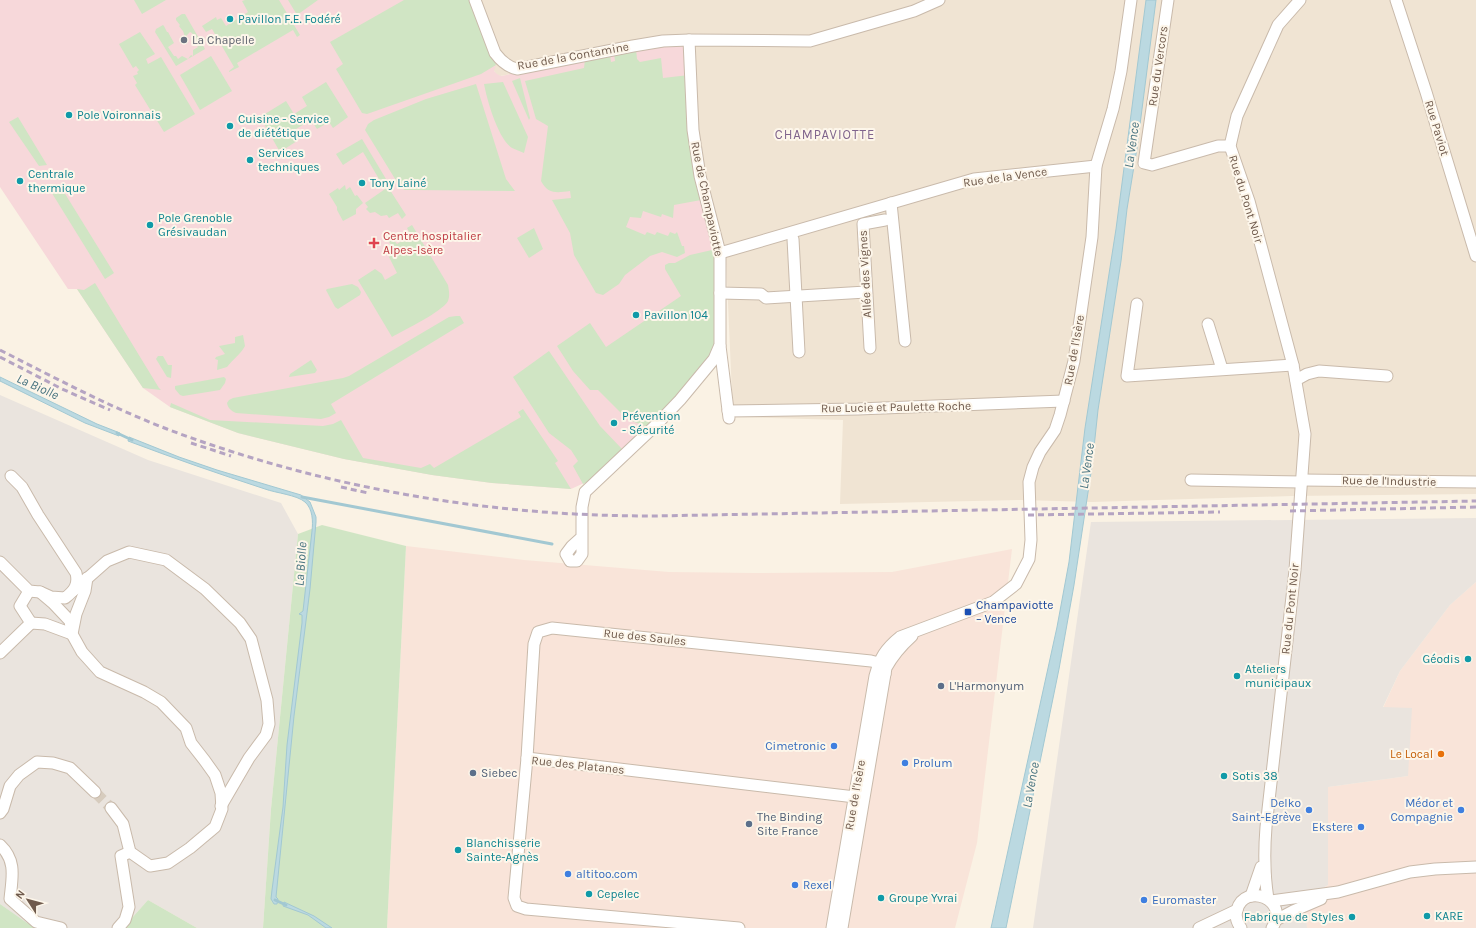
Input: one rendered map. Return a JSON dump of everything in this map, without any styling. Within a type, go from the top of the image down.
[{"type":"street","name":"Rue de la Contamine","points":[[475,0],[495,53],[512,68],[634,46],[689,40]]},
{"type":"street","points":[[689,40],[810,41],[914,11],[939,0]]},
{"type":"street","name":"Rue de l'Isère","points":[[832,928],[878,663],[890,645],[900,637],[993,602],[1016,584],[1029,559],[1032,540],[1029,482],[1040,452],[1055,430],[1074,361],[1092,237],[1096,166],[1113,109],[1121,70],[1131,0]]},
{"type":"street","name":"Rue du Vercors","points":[[1168,0],[1144,163],[1152,165],[1218,146],[1230,146]]},
{"type":"street","name":"Rue du Pont Noir","points":[[1274,924],[1276,909],[1270,900],[1264,874],[1264,854],[1295,570],[1305,434],[1293,365],[1248,201],[1230,146],[1237,116],[1278,25],[1300,0]]},
{"type":"street","name":"Rue Paviot","points":[[1396,0],[1428,98],[1476,256]]},
{"type":"street","name":"Rue de Champaviotte","points":[[582,537],[582,507],[585,492],[657,424],[680,400],[714,359],[720,345],[720,253],[700,176],[693,130],[689,40]]},
{"type":"street","name":"Rue de la Vence","points":[[720,253],[974,179],[1096,166]]},
{"type":"street","points":[[891,203],[905,340]]},
{"type":"street","name":"Allée des Vignes","points":[[870,348],[863,224],[885,220]]},
{"type":"street","points":[[793,239],[799,352]]},
{"type":"street","points":[[720,293],[761,294],[766,298],[866,292]]},
{"type":"street","points":[[1137,304],[1127,376],[1293,365]]},
{"type":"street","points":[[1208,324],[1222,369]]},
{"type":"street","name":"Rue Lucie et Paulette Roche","points":[[720,345],[729,415],[1064,401]]},
{"type":"street","points":[[1296,380],[1307,374],[1319,371],[1387,376]]},
{"type":"street","points":[[11,476],[22,487],[76,573],[78,582],[73,591]]},
{"type":"street","points":[[1191,480],[1302,481]]},
{"type":"street","name":"Rue de l'Industrie","points":[[1302,481],[1476,482]]},
{"type":"street","points":[[0,562],[29,591],[40,592],[50,597],[65,598],[107,560],[129,552],[166,560],[205,589],[240,623],[252,639],[268,700],[269,724],[266,735],[249,758],[221,806],[215,827],[190,848],[168,862],[150,866],[130,852],[122,824],[111,808]]},
{"type":"street","points":[[72,634],[76,614],[85,591],[87,578]]},
{"type":"street","points":[[29,591],[20,606],[31,622],[44,624],[72,634]]},
{"type":"street","points":[[40,592],[70,621],[72,634],[82,652],[100,672],[144,692],[161,702],[186,728],[191,743],[215,775],[221,792],[221,806]]},
{"type":"street","points":[[0,653],[31,622]]},
{"type":"street","name":"Rue des Saules","points":[[527,758],[534,644],[538,632],[552,628],[871,660],[878,663]]},
{"type":"street","name":"Rue de l'Isère","points":[[842,928],[886,668],[891,658],[918,630]]},
{"type":"street","points":[[878,663],[885,674]]},
{"type":"street","name":"Rue des Platanes","points":[[739,928],[526,909],[517,906],[514,898],[527,758],[855,797]]},
{"type":"street","points":[[0,813],[3,809],[10,786],[19,775],[37,762],[54,763],[70,768],[95,792]]},
{"type":"street","points":[[0,845],[7,852],[12,864],[10,899],[36,922],[61,928]]},
{"type":"street","points":[[118,928],[125,920],[129,907],[121,856],[130,852]]},
{"type":"street","name":"Rue du Pont Noir","points":[[1251,896],[1258,878],[1264,854]]},
{"type":"street","points":[[1274,924],[1307,904],[1338,892],[1410,872],[1476,867]]},
{"type":"street","points":[[1241,928],[1237,921],[1237,910],[1242,902],[1251,896],[1259,896],[1270,900],[1338,892]]},
{"type":"street","points":[[1199,928],[1237,910]]},
{"type":"shaded area","name":"Centre hospitalier Alpes-Isère","points":[[0,0],[470,0],[496,65],[494,71],[501,76],[614,53],[667,45],[675,47],[685,46],[694,171],[714,255],[688,385],[595,478],[571,489],[492,483],[432,475],[344,459],[238,433],[170,407],[143,388],[77,289],[68,289],[0,187]]},
{"type":"shaded area","points":[[470,0],[1476,0],[1476,494],[1291,496],[1092,502],[1021,500],[840,504],[843,420],[733,417],[726,258],[714,255],[712,250],[694,171],[675,47],[667,45],[500,76],[494,71],[494,67]]},
{"type":"shaded area","points":[[0,395],[148,460],[281,503],[298,534],[271,809],[263,928],[197,928],[148,900],[123,928],[42,928],[27,924],[0,904]]},
{"type":"shaded area","points":[[1476,518],[1476,582],[1450,605],[1400,671],[1383,707],[1412,708],[1408,776],[1328,787],[1328,885],[1305,899],[1307,928],[1033,928],[1091,522]]},
{"type":"shaded area","points":[[406,546],[524,560],[669,572],[754,573],[892,572],[1012,549],[977,843],[955,928],[387,928]]},
{"type":"shaded area","points":[[1476,582],[1476,928],[1307,928],[1305,899],[1328,885],[1328,787],[1408,776],[1383,708],[1400,671],[1450,605]]},
{"type":"green space","points":[[134,0],[166,0],[142,14]]},
{"type":"green space","points":[[279,0],[300,35],[297,37],[293,30],[237,63],[239,67],[229,72],[234,67],[212,29],[206,32],[202,26],[216,17],[217,20],[221,18],[226,26],[248,12],[242,1]]},
{"type":"green space","points":[[288,0],[318,0],[297,15]]},
{"type":"green space","points":[[404,0],[470,0],[496,65],[481,74],[367,114],[362,113],[336,69],[343,64],[330,42]]},
{"type":"green space","points":[[182,14],[185,14],[205,49],[188,59],[191,55],[193,56],[193,50],[198,47],[192,33],[190,32],[185,37],[176,20],[176,18]]},
{"type":"green space","points":[[163,25],[174,43],[168,47],[174,56],[178,59],[182,56],[188,59],[176,66],[155,32],[156,29]]},
{"type":"green space","points":[[140,32],[155,54],[146,59],[148,64],[161,57],[195,114],[164,132],[135,85],[137,83],[133,76],[138,74],[137,72],[139,70],[136,66],[133,68],[119,44]]},
{"type":"green space","points":[[636,49],[637,59],[640,62],[661,58],[663,78],[689,75],[701,200],[674,205],[673,218],[662,214],[661,217],[643,211],[641,218],[630,217],[626,227],[645,235],[647,232],[655,235],[657,232],[668,236],[670,232],[675,234],[677,232],[682,246],[684,246],[685,253],[677,257],[662,252],[650,256],[625,275],[619,284],[603,295],[596,293],[574,255],[570,233],[552,200],[571,198],[570,191],[553,192],[541,181],[548,126],[536,119],[525,81],[584,68],[585,59],[610,54],[611,62],[615,61],[614,53]]},
{"type":"green space","points":[[211,56],[232,91],[200,110],[180,75]]},
{"type":"green space","points":[[520,78],[530,118],[529,120],[512,81]]},
{"type":"green space","points":[[326,82],[348,117],[333,128],[329,122],[317,129],[311,120],[291,132],[297,141],[280,152],[260,117],[286,101],[294,114],[307,106],[302,97]]},
{"type":"green space","points":[[503,82],[528,137],[524,153],[512,148],[502,136],[494,119],[488,99],[484,84]]},
{"type":"green space","points":[[476,84],[506,179],[515,191],[405,190],[400,187],[365,130],[368,124],[374,120],[426,99]]},
{"type":"green space","points":[[18,117],[47,165],[39,166],[9,122]]},
{"type":"green space","points":[[362,139],[386,179],[386,182],[382,184],[363,152],[343,165],[336,154]]},
{"type":"green space","points":[[59,184],[114,273],[105,279],[50,190]]},
{"type":"green space","points":[[345,185],[346,190],[350,187],[355,196],[357,195],[363,203],[356,209],[356,214],[343,221],[329,194],[338,188],[339,190]]},
{"type":"green space","points":[[388,187],[406,215],[402,219],[398,213],[389,218],[387,215],[381,216],[375,212],[370,213],[366,209],[368,207],[365,203]]},
{"type":"green space","points":[[412,225],[448,285],[449,297],[448,301],[438,310],[392,337],[358,280],[375,269],[382,274],[385,280],[397,273],[389,257],[396,252],[389,242],[393,239],[397,244],[411,235],[407,228]]},
{"type":"green space","points":[[534,228],[543,249],[529,258],[517,238]]},
{"type":"green space","points":[[712,250],[715,267],[716,325],[715,342],[712,352],[697,374],[647,427],[627,419],[598,390],[590,390],[573,371],[557,346],[590,323],[606,347],[681,296],[665,269],[665,265],[675,263],[690,255]]},
{"type":"green space","points":[[95,283],[161,390],[143,388],[77,289],[84,290]]},
{"type":"green space","points":[[352,284],[358,287],[361,292],[360,295],[338,309],[335,307],[326,290]]},
{"type":"green space","points":[[460,316],[464,323],[331,404],[336,413],[329,417],[321,419],[236,413],[228,406],[227,403],[233,398],[349,376],[449,317]]},
{"type":"green space","points":[[243,335],[245,346],[243,349],[227,367],[217,370],[218,360],[215,359],[216,357],[225,354],[219,346],[235,343],[235,337]]},
{"type":"green space","points":[[549,351],[600,426],[622,449],[595,478],[583,484],[573,466],[578,461],[571,450],[549,433],[513,377]]},
{"type":"green space","points":[[158,356],[163,356],[168,365],[172,365],[171,378],[167,377],[156,359]]},
{"type":"green space","points":[[311,360],[317,370],[315,373],[289,377],[290,374]]},
{"type":"green space","points":[[224,377],[226,379],[225,383],[220,390],[183,396],[180,395],[175,389],[175,386]]},
{"type":"green space","points":[[171,403],[210,420],[323,426],[333,424],[341,420],[363,458],[421,468],[430,464],[434,468],[521,417],[518,412],[523,409],[558,461],[555,463],[571,489],[492,483],[432,475],[344,459],[238,433],[170,407]]},
{"type":"green space","points":[[322,525],[406,546],[387,928],[263,928],[271,809],[298,534]]},
{"type":"green space","points":[[148,900],[197,928],[123,928]]},
{"type":"green space","points":[[0,904],[27,923],[42,928],[0,928]]},
{"type":"water","name":"La Vence","points":[[1146,0],[1156,0],[1137,148],[1098,410],[1092,466],[1074,585],[1059,669],[1006,928],[991,928],[1057,627],[1069,562],[1085,428],[1116,229]]},
{"type":"water","points":[[0,377],[97,424],[120,433],[119,436],[85,423],[0,381]]},
{"type":"water","points":[[129,437],[217,470],[301,495],[310,502],[316,517],[310,589],[294,716],[276,897],[278,899],[277,904],[274,904],[271,899],[283,807],[287,745],[302,623],[302,615],[299,614],[303,611],[312,531],[310,508],[305,502],[292,496],[265,489],[162,454],[128,441]]},
{"type":"water","points":[[284,902],[314,916],[332,928],[326,928],[308,915],[283,906]]},
{"type":"waterway","name":"La Biolle","points":[[117,433],[132,440]]},
{"type":"waterway","points":[[302,497],[552,544]]},
{"type":"waterway","name":"La Biolle","points":[[275,900],[286,905]]},
{"type":"tunnel","points":[[95,792],[111,808]]},
{"type":"railway","points":[[0,350],[83,392],[125,411],[167,429],[214,446],[310,474],[359,485],[457,503],[507,509],[617,516],[652,516],[1476,501]]},
{"type":"railway","points":[[0,357],[62,389],[110,410]]},
{"type":"railway","points":[[191,443],[231,456]]},
{"type":"railway","points":[[341,487],[368,493]]},
{"type":"railway","points":[[1290,511],[1476,507]]},
{"type":"railway","points":[[1028,515],[1220,512]]},
{"type":"place","name":"Pavillon F.E. Fodéré","points":[[230,19]]},
{"type":"place","name":"La Chapelle","points":[[184,40]]},
{"type":"place","name":"Pole Voironnais","points":[[69,115]]},
{"type":"place","name":"Cuisine - Service de diététique","points":[[230,126]]},
{"type":"place","name":"Services techniques","points":[[250,160]]},
{"type":"place","name":"Centrale thermique","points":[[20,181]]},
{"type":"place","name":"Tony Lainé","points":[[362,183]]},
{"type":"place","name":"Pole Grenoble Grésivaudan","points":[[150,225]]},
{"type":"place","name":"Centre hospitalier Alpes-Isère","points":[[374,243]]},
{"type":"place","name":"Pavillon 104","points":[[636,315]]},
{"type":"place","name":"Prévention - Sécurité","points":[[614,423]]},
{"type":"place","name":"Champaviotte – Vence","points":[[968,612]]},
{"type":"place","name":"Géodis","points":[[1468,659]]},
{"type":"place","name":"Ateliers municipaux","points":[[1237,676]]},
{"type":"place","name":"L'Harmonyum","points":[[941,686]]},
{"type":"place","name":"Cimetronic","points":[[834,746]]},
{"type":"place","name":"Le Local","points":[[1441,754]]},
{"type":"place","name":"Prolum","points":[[905,763]]},
{"type":"place","name":"Siebec","points":[[473,773]]},
{"type":"place","name":"Sotis 38","points":[[1224,776]]},
{"type":"place","name":"Delko Saint-Egrève","points":[[1309,810]]},
{"type":"place","name":"Médor et Compagnie","points":[[1461,810]]},
{"type":"place","name":"The Binding Site France","points":[[749,824]]},
{"type":"place","name":"Ekstere","points":[[1361,827]]},
{"type":"place","name":"Blanchisserie Sainte-Agnès","points":[[458,850]]},
{"type":"place","name":"altitoo.com","points":[[568,874]]},
{"type":"place","name":"Rexel","points":[[795,885]]},
{"type":"place","name":"Cepelec","points":[[589,894]]},
{"type":"place","name":"Groupe Yvrai","points":[[881,898]]},
{"type":"place","name":"Euromaster","points":[[1144,900]]},
{"type":"place","name":"KARE","points":[[1427,916]]},
{"type":"place","name":"Fabrique de Styles","points":[[1352,917]]},
{"type":"district","name":"CHAMPAVIOTTE","points":[[825,134]]}]
